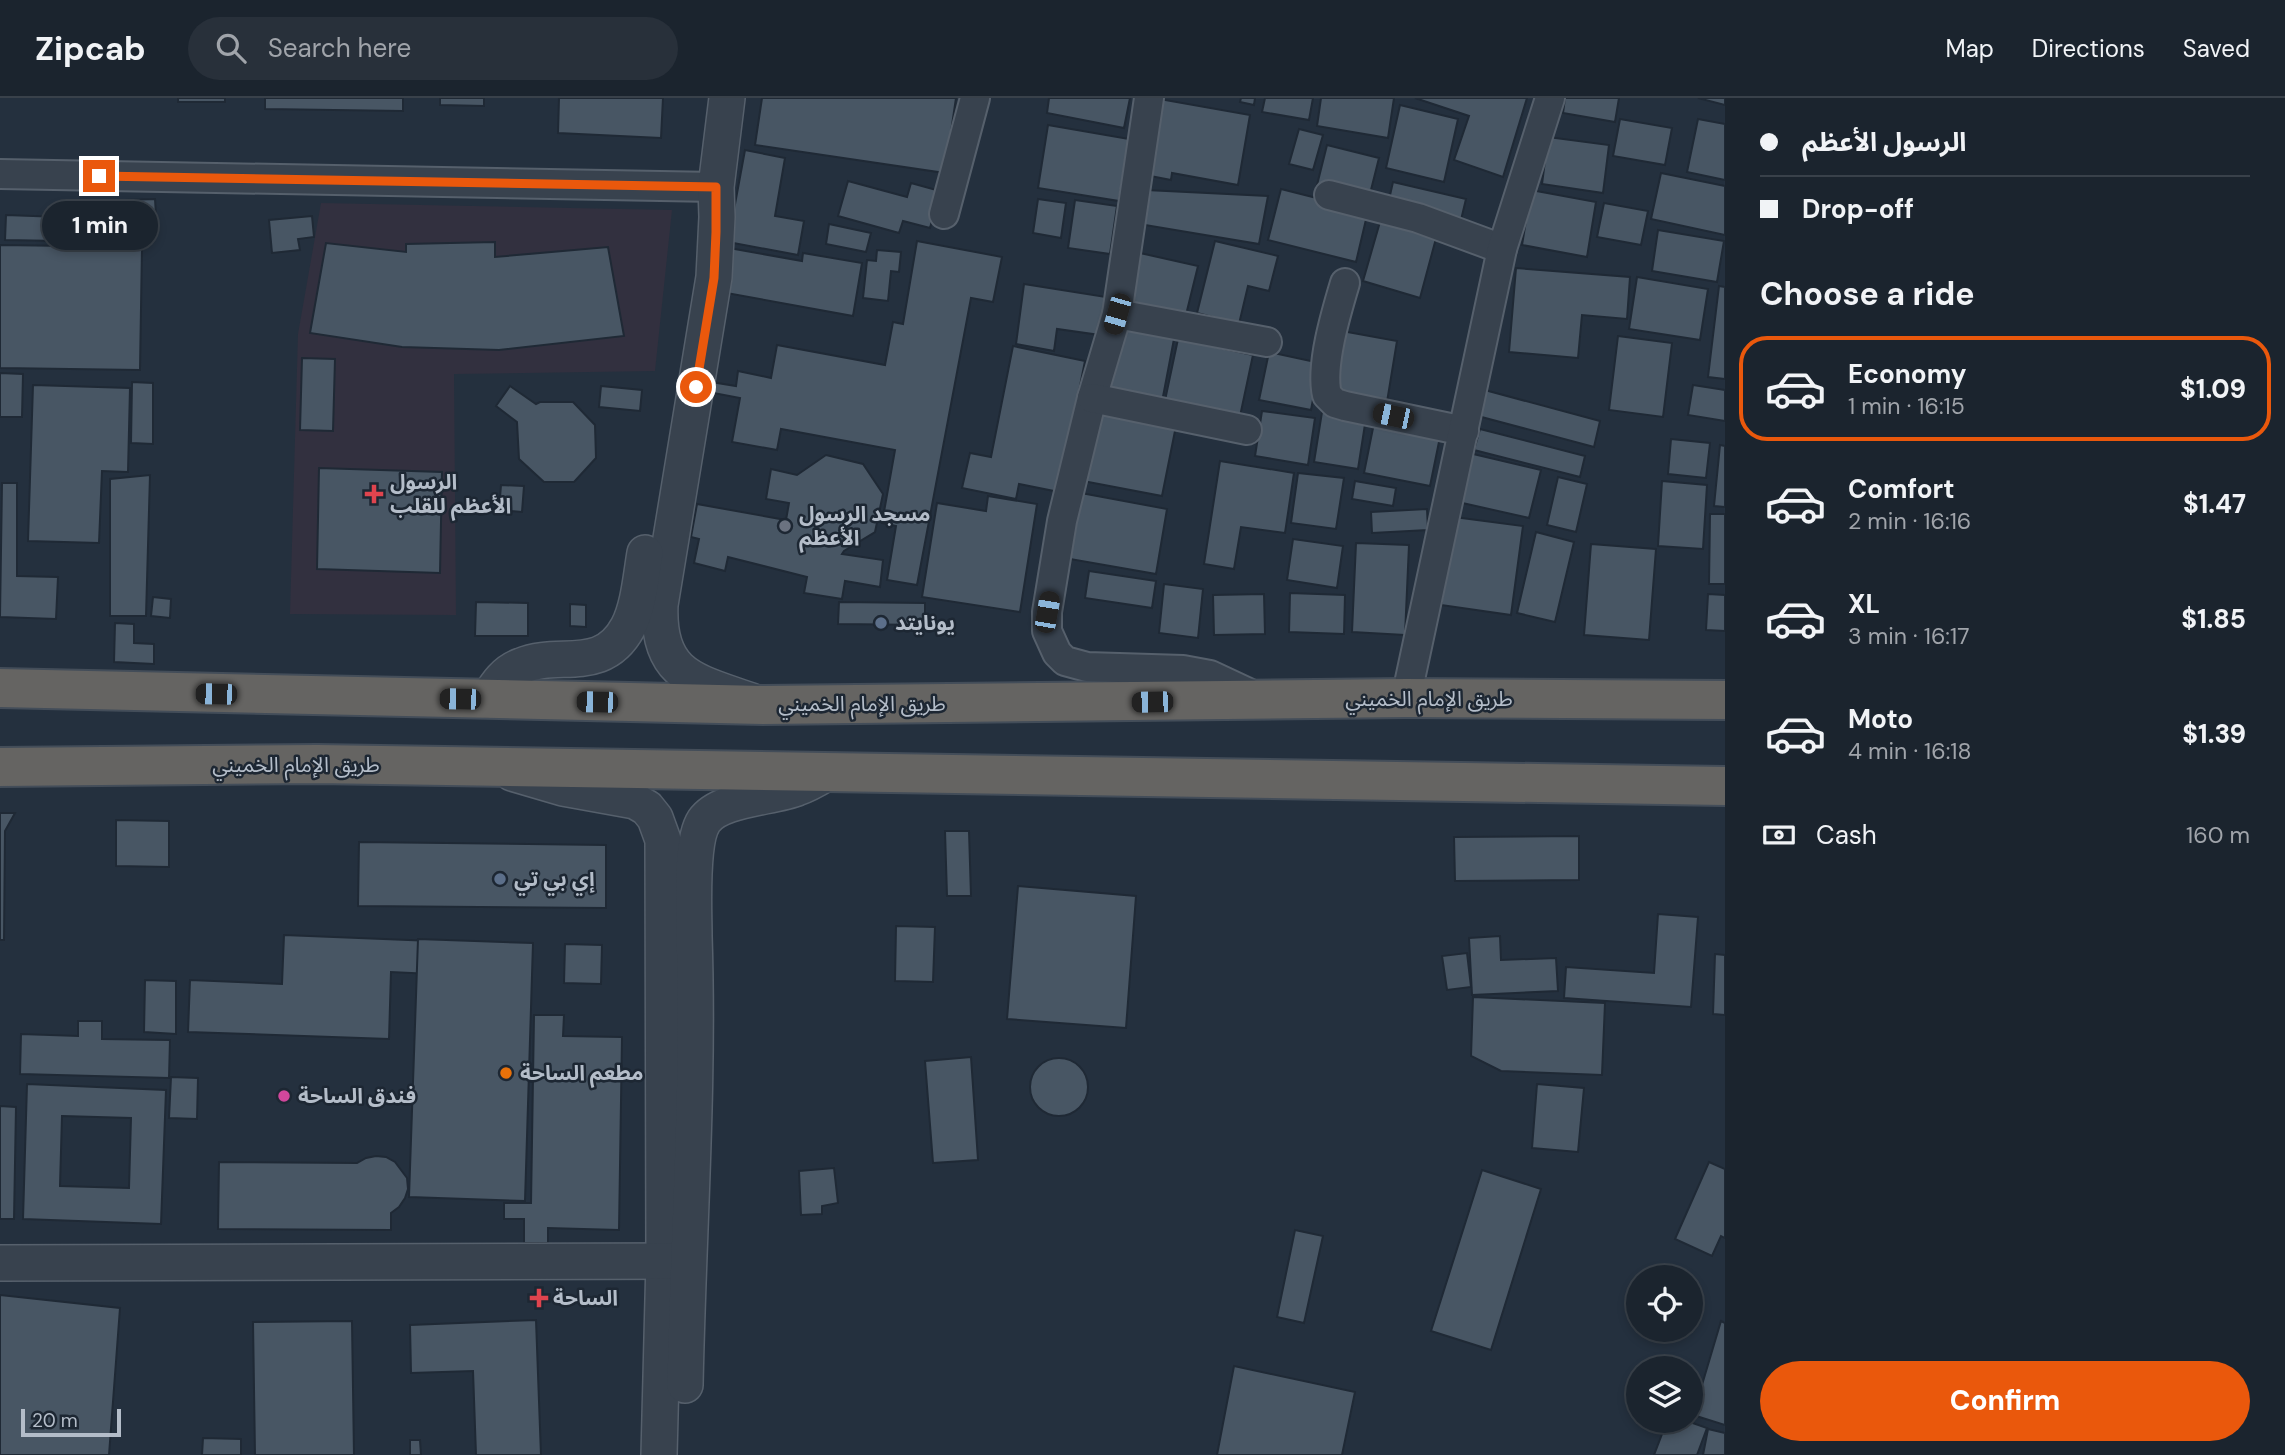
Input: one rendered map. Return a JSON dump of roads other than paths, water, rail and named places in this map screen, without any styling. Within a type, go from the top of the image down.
[{"type":"highway","name":"طريق الإمام الخميني","points":[[0,688],[763,705],[1406,698],[1725,700]]},
{"type":"highway","name":"طريق الإمام الخميني","points":[[0,767],[317,764],[831,771],[1074,778],[1725,786]]},
{"type":"street","points":[[727,98],[716,190],[701,246],[637,598],[644,627],[664,647],[674,665],[690,678],[763,705]]},
{"type":"street","points":[[944,214],[975,98]]},
{"type":"street","points":[[1149,98],[1117,314],[1092,398],[1062,522],[1047,612],[1047,631],[1057,653],[1065,661],[1087,667],[1183,670],[1210,675],[1263,701]]},
{"type":"street","points":[[1406,698],[1502,249],[1550,98]]},
{"type":"street","points":[[0,174],[716,190]]},
{"type":"street","points":[[1329,194],[1418,218],[1502,249]]},
{"type":"street","points":[[1345,284],[1325,371],[1327,396],[1335,403],[1345,406],[1464,431]]},
{"type":"street","points":[[1117,314],[1267,342]]},
{"type":"street","points":[[1092,398],[1247,430]]},
{"type":"street","points":[[487,700],[502,677],[521,665],[590,658],[607,651],[619,639],[644,627]]},
{"type":"street","points":[[492,767],[563,789],[635,801],[647,808],[663,840],[677,1260],[686,1328],[683,1455]]},
{"type":"street","points":[[659,1455],[697,1012],[695,884],[696,846],[700,829],[714,811],[798,788],[831,771]]},
{"type":"street","points":[[0,1263],[677,1260]]},
{"type":"place","name":"الرسول الأعظم للقلب","points":[[374,494]]},
{"type":"place","name":"مسجد الرسول الأعظم","points":[[785,526]]},
{"type":"place","name":"يونايتد","points":[[881,623]]},
{"type":"place","name":"إي بي تي","points":[[500,879]]},
{"type":"place","name":"مطعم الساحة","points":[[506,1073]]},
{"type":"place","name":"فندق الساحة","points":[[284,1096]]},
{"type":"place","name":"الساحة","points":[[539,1298]]}]
